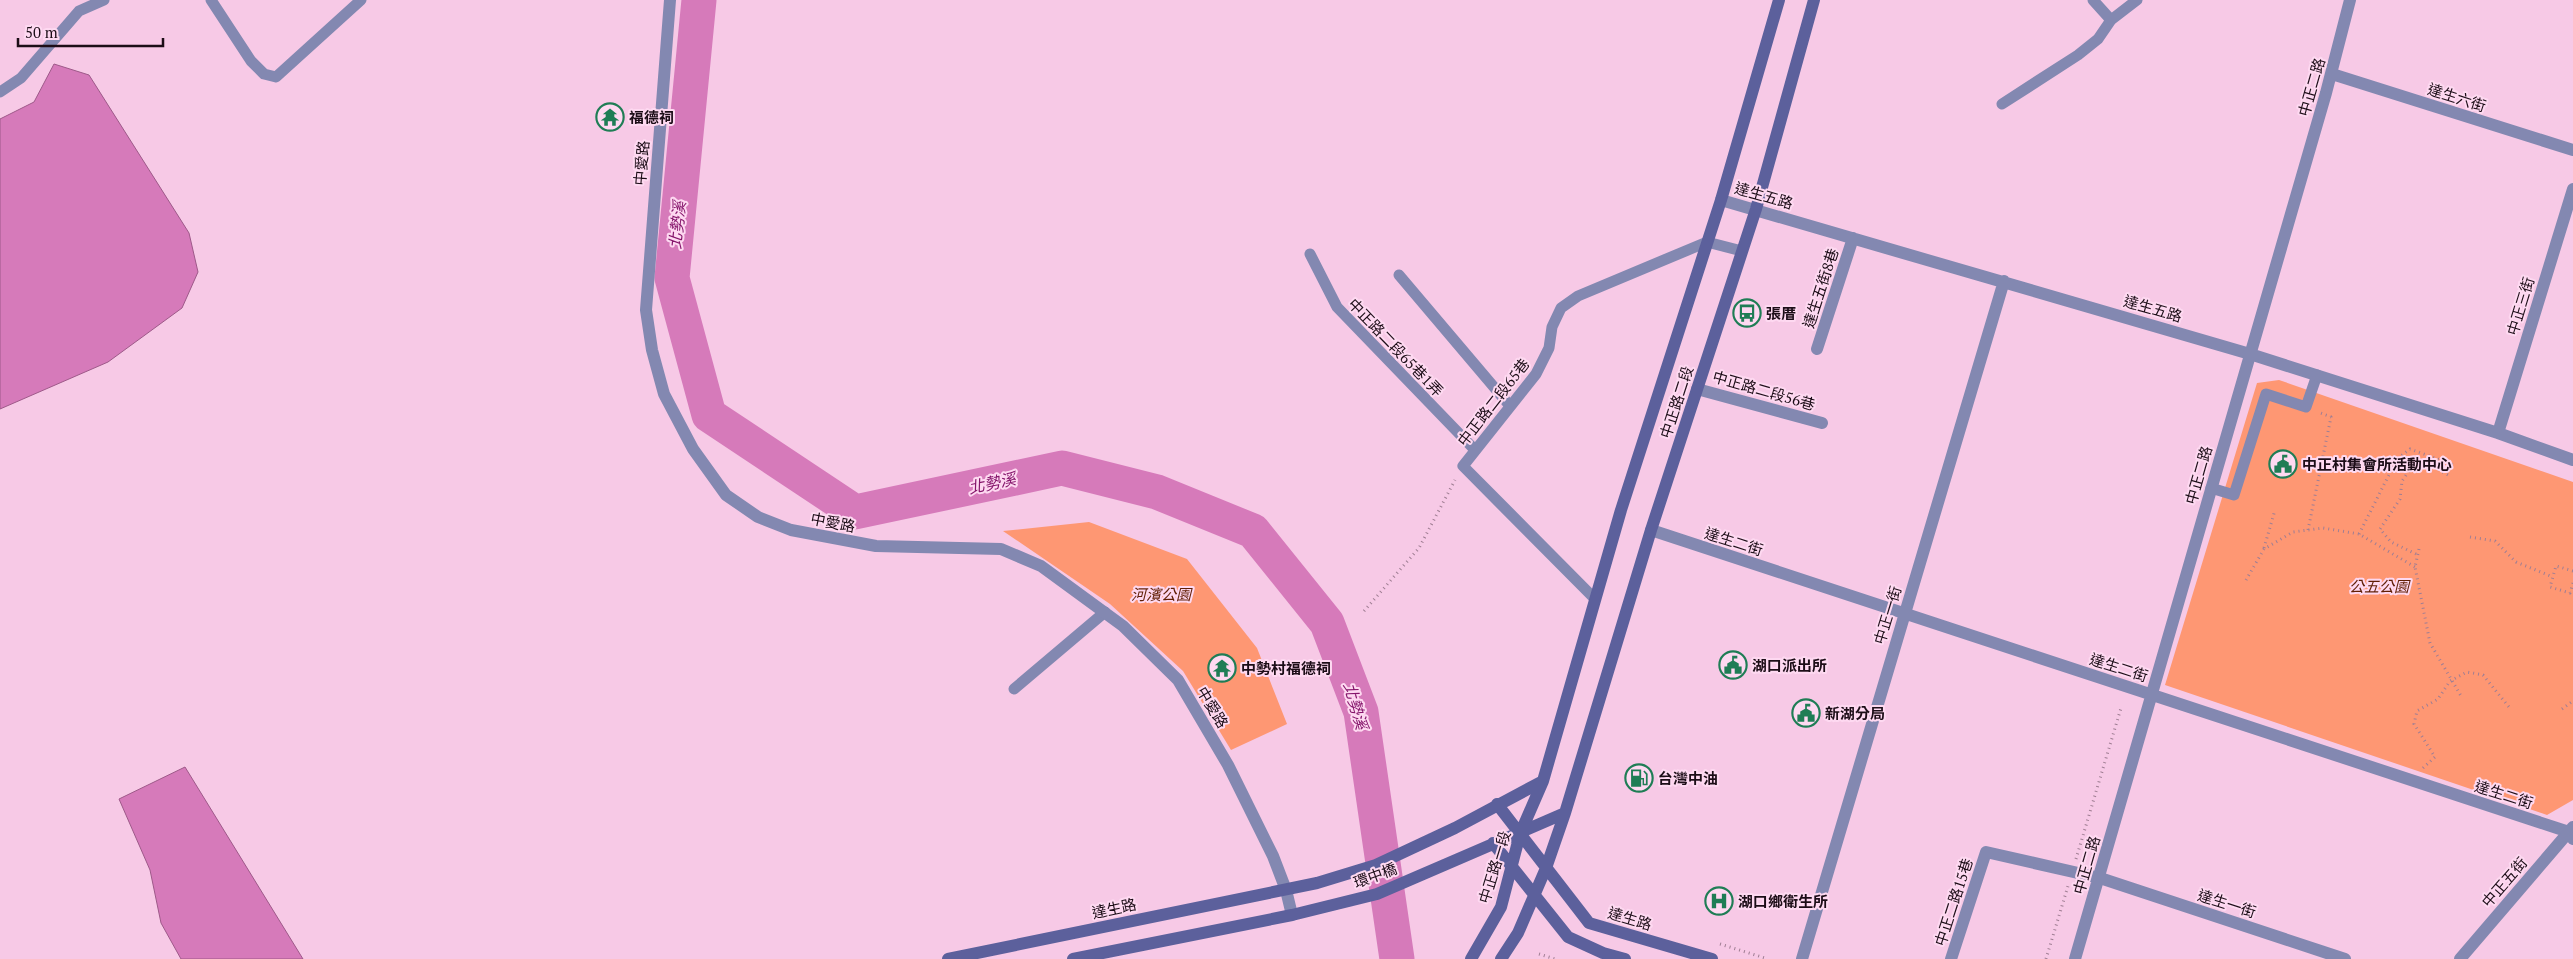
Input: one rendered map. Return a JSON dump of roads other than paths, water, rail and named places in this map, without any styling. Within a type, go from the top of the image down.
[{"type":"main road","name":"中正路二段","points":[[1543,781],[1620,510],[1721,200],[1779,0]]},
{"type":"main road","name":"中正路二段","points":[[1565,813],[1651,530],[1756,209],[1814,0]]},
{"type":"main road","points":[[1497,804],[1543,781]]},
{"type":"main road","name":"中正路一段","points":[[1471,959],[1501,907],[1520,834],[1543,781]]},
{"type":"main road","name":"環中橋","points":[[1286,890],[1317,883],[1376,865],[1455,828],[1497,804]]},
{"type":"main road","name":"達生路","points":[[1497,804],[1589,923],[1712,959]]},
{"type":"main road","points":[[1565,813],[1520,834],[1493,843],[1568,937],[1603,953],[1625,959]]},
{"type":"main road","points":[[1501,959],[1518,933],[1546,868],[1565,813]]},
{"type":"main road","name":"環中橋","points":[[1292,915],[1377,894],[1493,843]]},
{"type":"main road","name":"達生路","points":[[948,959],[1286,890]]},
{"type":"main road","points":[[1073,959],[1292,915]]},
{"type":"street","name":"中愛路","points":[[670,0],[646,310],[652,350],[664,394],[694,449],[715,480],[726,495],[758,517],[791,530],[876,546],[1001,549],[1041,566],[1105,612],[1178,680],[1228,765],[1273,856],[1286,890],[1292,915]]},
{"type":"street","name":"中正二路","points":[[2075,959],[2100,878],[2150,694],[2332,74],[2350,0]]},
{"type":"street","name":"達生六街","points":[[2332,74],[2573,150]]},
{"type":"street","name":"中正三街","points":[[2498,432],[2573,189]]},
{"type":"street","name":"達生五路","points":[[1721,200],[2250,354],[2498,432],[2573,460]]},
{"type":"street","name":"達生五街8巷","points":[[1818,349],[1853,238]]},
{"type":"street","name":"中正一街","points":[[1802,959],[2004,281]]},
{"type":"street","name":"中正路二段56巷","points":[[1697,389],[1822,423]]},
{"type":"street","name":"達生二街","points":[[1651,530],[2572,833]]},
{"type":"street","name":"中正五街","points":[[2460,959],[2572,833]]},
{"type":"street","name":"中正二路15巷","points":[[1951,959],[1986,852],[2100,878]]},
{"type":"street","name":"達生一街","points":[[2100,878],[2345,959]]},
{"type":"lane","points":[[0,92],[21,78],[79,12],[104,0]]},
{"type":"lane","points":[[211,0],[251,61],[264,74],[276,77],[360,0]]},
{"type":"lane","points":[[2093,0],[2110,20]]},
{"type":"lane","points":[[2002,104],[2078,55],[2098,39],[2110,20],[2138,0]]},
{"type":"lane","points":[[1707,242],[1742,251]]},
{"type":"lane","name":"中正路二段65巷","points":[[1595,599],[1463,466],[1536,374],[1549,348],[1552,327],[1561,308],[1578,296],[1707,242]]},
{"type":"lane","name":"中正路二段65巷1弄","points":[[1310,254],[1337,307],[1475,450]]},
{"type":"lane","points":[[1399,275],[1510,406]]},
{"type":"lane","points":[[2211,488],[2234,495],[2266,394],[2306,407],[2317,375]]},
{"type":"lane","points":[[1014,689],[1105,612]]},
{"type":"waterway","name":"北勢溪","points":[[699,0],[672,278],[709,415],[855,512],[1062,468],[1157,492],[1253,531],[1327,623],[1361,712],[1397,959]]},
{"type":"place","name":"福德祠","points":[[610,117]]},
{"type":"place","name":"張厝","points":[[1747,313]]},
{"type":"place","name":"中正村集會所活動中心","points":[[2283,464]]},
{"type":"place","name":"湖口派出所","points":[[1733,665]]},
{"type":"place","name":"中勢村福德祠","points":[[1222,668]]},
{"type":"place","name":"新湖分局","points":[[1806,713]]},
{"type":"place","name":"台灣中油","points":[[1639,778]]},
{"type":"place","name":"湖口鄉衛生所","points":[[1719,901]]},
{"type":"park label","name":"公五公園","points":[[2379,586]]},
{"type":"park label","name":"河濱公園","points":[[1161,594]]}]
